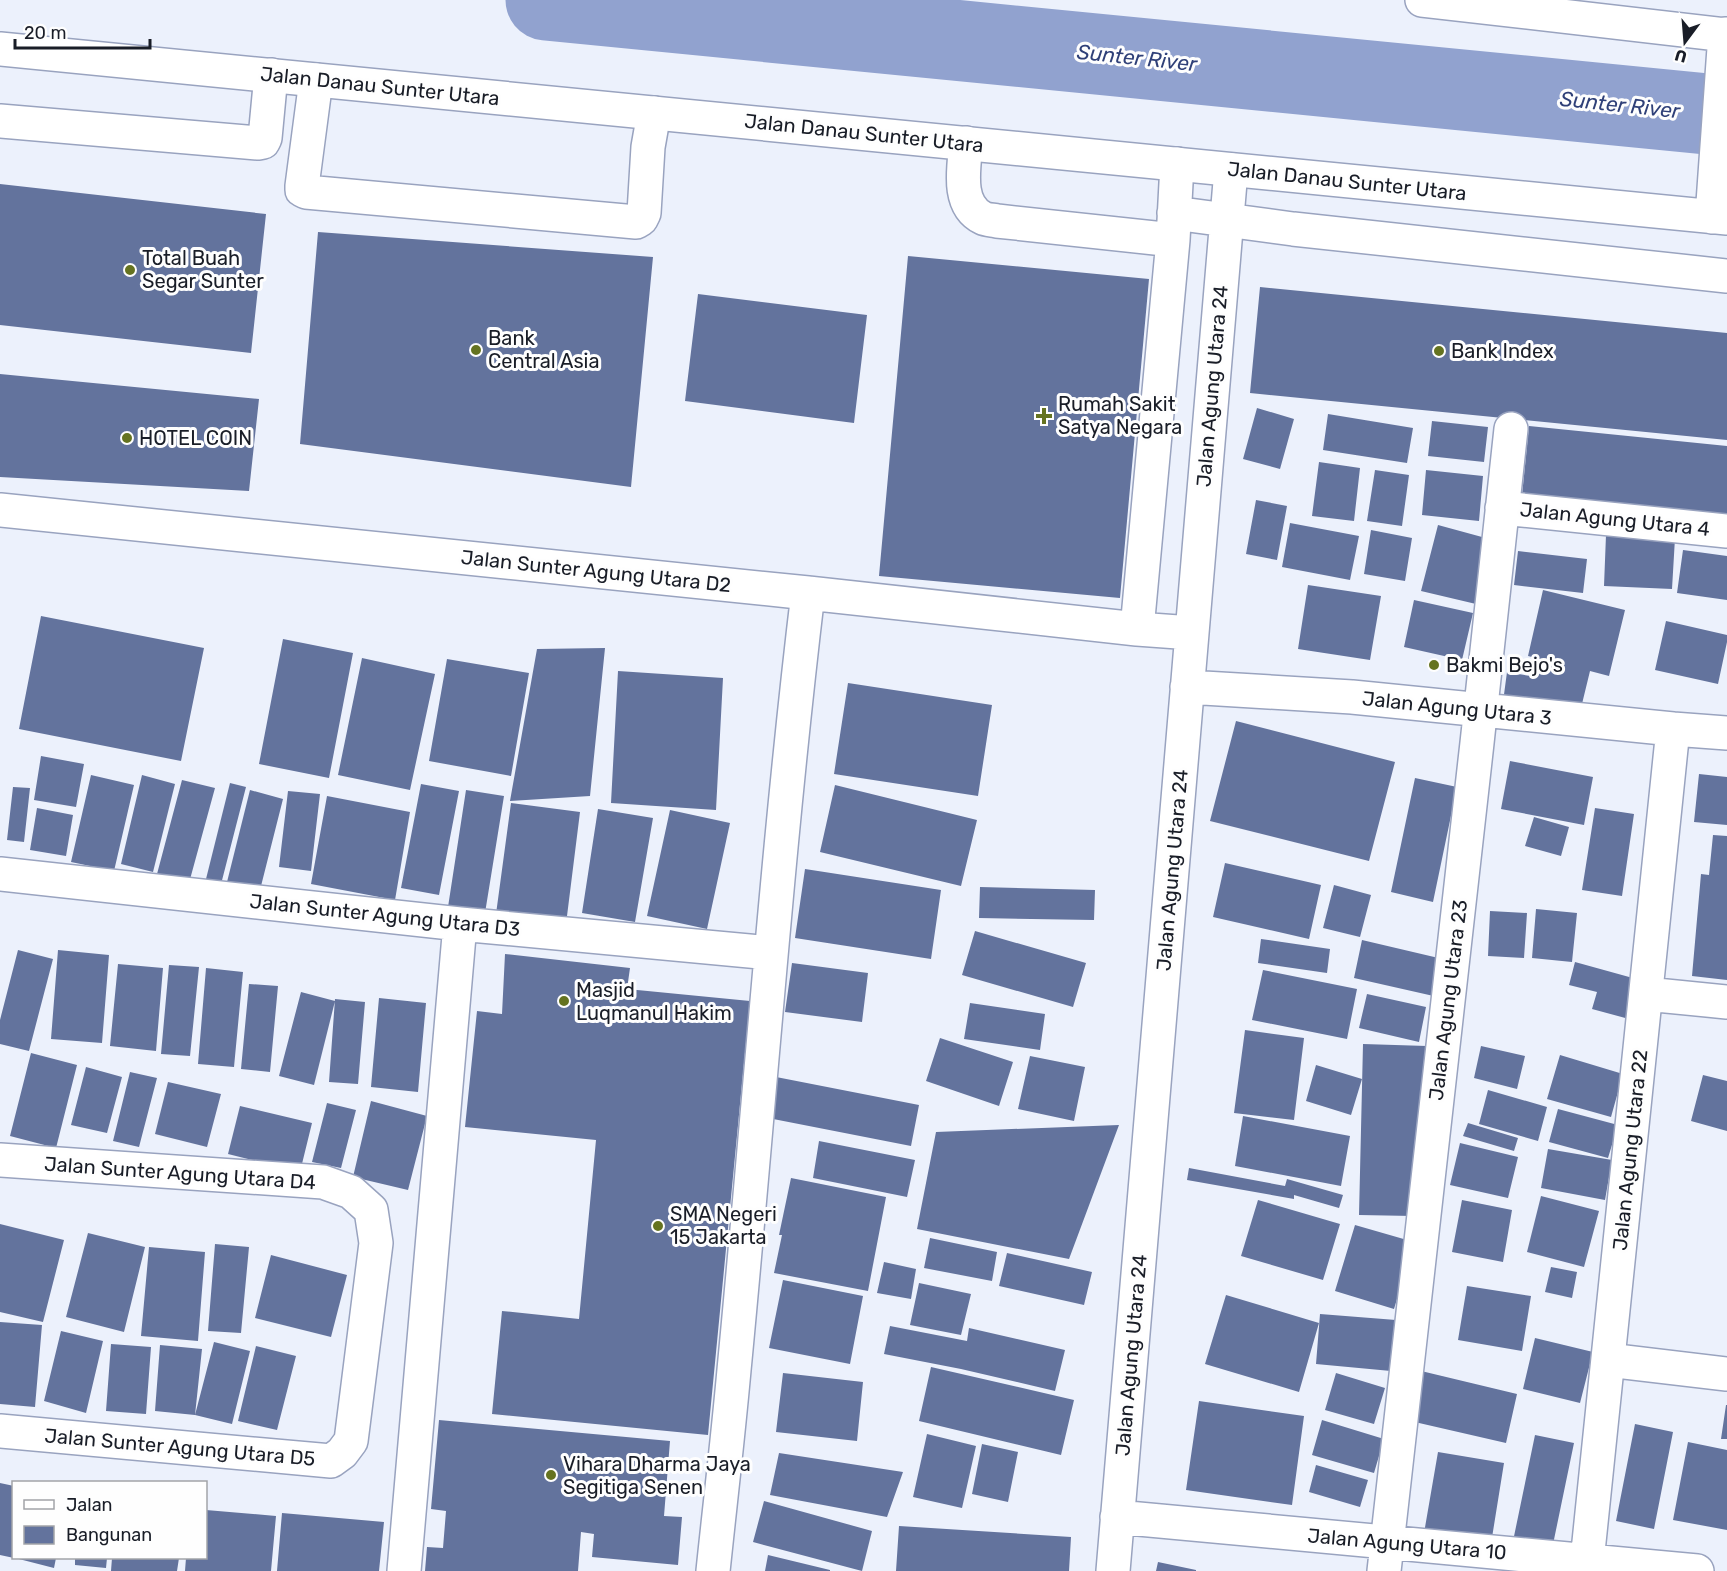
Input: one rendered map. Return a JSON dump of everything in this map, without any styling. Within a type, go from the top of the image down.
[{"type":"street","points":[[1422,0],[1725,44],[1714,179],[1719,218]]},
{"type":"street","name":"Jalan Danau Sunter Utara","points":[[0,49],[1719,218]]},
{"type":"street","points":[[0,121],[258,143],[263,142],[265,138],[271,75]]},
{"type":"street","points":[[316,80],[302,186],[302,190],[306,192],[636,222],[644,213],[648,147],[654,112]]},
{"type":"street","points":[[966,143],[964,180],[966,199],[973,210],[983,218],[997,221],[1173,227],[1227,219],[1304,230],[1727,276]]},
{"type":"street","points":[[1137,629],[1177,164]]},
{"type":"street","name":"Jalan Agung Utara 24","points":[[1113,1571],[1231,170]]},
{"type":"street","name":"Jalan Agung Utara 23","points":[[1385,1557],[1481,710],[1510,429]]},
{"type":"street","name":"Jalan Agung Utara 4","points":[[1502,508],[1727,531]]},
{"type":"street","name":"Jalan Sunter Agung Utara D2","points":[[0,510],[1192,633]]},
{"type":"street","points":[[713,1571],[734,1370],[771,953],[808,593]]},
{"type":"street","name":"Jalan Agung Utara 3","points":[[1187,687],[1353,697],[1727,733]]},
{"type":"street","name":"Jalan Agung Utara 22","points":[[1587,1566],[1674,729]]},
{"type":"street","name":"Jalan Sunter Agung Utara D3","points":[[0,874],[460,924],[771,953]]},
{"type":"street","points":[[404,1571],[460,924]]},
{"type":"street","points":[[1646,994],[1727,1002]]},
{"type":"street","name":"Jalan Sunter Agung Utara D4","points":[[0,1160],[323,1182],[351,1192],[371,1210],[376,1243],[351,1441]]},
{"type":"street","points":[[1608,1360],[1727,1374]]},
{"type":"street","name":"Jalan Sunter Agung Utara D5","points":[[0,1431],[331,1461],[342,1454],[351,1441]]},
{"type":"street","name":"Jalan Agung Utara 10","points":[[1117,1518],[1385,1557],[1697,1571]]},
{"type":"building","name":"Total Buah Segar Sunter","points":[[0,184],[266,214],[251,353],[0,325]]},
{"type":"building","name":"Bank Central Asia","points":[[318,232],[653,257],[631,487],[300,444]]},
{"type":"building","name":"Rumah Sakit Satya Negara","points":[[908,256],[1149,279],[1120,598],[879,576]]},
{"type":"building","points":[[1260,287],[1727,333],[1727,440],[1250,393]]},
{"type":"building","points":[[698,294],[867,315],[854,423],[685,401]]},
{"type":"building","name":"HOTEL COIN","points":[[0,374],[259,399],[249,491],[0,477]]},
{"type":"building","points":[[1257,408],[1294,419],[1280,469],[1243,459]]},
{"type":"building","points":[[1328,414],[1413,428],[1407,463],[1323,450]]},
{"type":"building","points":[[1432,421],[1488,427],[1484,462],[1428,456]]},
{"type":"building","points":[[1529,426],[1727,446],[1727,526],[1521,505]]},
{"type":"building","points":[[1319,462],[1360,468],[1354,521],[1312,516]]},
{"type":"building","points":[[1375,470],[1409,475],[1402,526],[1367,521]]},
{"type":"building","points":[[1426,470],[1483,476],[1479,521],[1422,515]]},
{"type":"building","points":[[1256,500],[1287,506],[1277,560],[1246,554]]},
{"type":"building","points":[[1290,523],[1359,536],[1350,580],[1282,567]]},
{"type":"building","points":[[1438,525],[1493,540],[1476,604],[1421,591]]},
{"type":"building","points":[[1371,530],[1412,538],[1405,581],[1364,574]]},
{"type":"building","points":[[1606,535],[1675,538],[1672,589],[1604,586]]},
{"type":"building","points":[[1683,550],[1727,556],[1727,600],[1677,593]]},
{"type":"building","points":[[1518,551],[1587,559],[1583,593],[1514,585]]},
{"type":"building","points":[[1308,585],[1381,596],[1370,660],[1298,649]]},
{"type":"building","points":[[1543,590],[1625,610],[1609,676],[1590,671],[1581,708],[1503,702],[1507,672],[1536,677],[1540,659],[1528,656]]},
{"type":"building","points":[[1414,600],[1473,613],[1462,660],[1404,647]]},
{"type":"building","points":[[41,616],[204,648],[181,761],[19,729]]},
{"type":"building","points":[[1666,621],[1727,635],[1718,684],[1655,670]]},
{"type":"building","points":[[283,639],[353,653],[329,778],[259,764]]},
{"type":"building","points":[[605,648],[590,796],[510,801],[537,649]]},
{"type":"building","points":[[362,658],[435,674],[410,790],[338,775]]},
{"type":"building","points":[[447,659],[529,673],[511,776],[429,761]]},
{"type":"building","points":[[618,671],[723,678],[716,810],[611,803]]},
{"type":"building","points":[[848,683],[992,705],[978,796],[834,774]]},
{"type":"building","points":[[1236,721],[1395,762],[1369,861],[1210,821]]},
{"type":"building","points":[[41,756],[84,764],[76,807],[34,800]]},
{"type":"building","points":[[1510,761],[1593,777],[1584,825],[1501,809]]},
{"type":"building","points":[[1699,774],[1727,777],[1727,825],[1694,822]]},
{"type":"building","points":[[91,775],[134,785],[114,871],[71,862]]},
{"type":"building","points":[[142,775],[175,784],[153,872],[121,864]]},
{"type":"building","points":[[1415,778],[1457,787],[1433,902],[1391,892]]},
{"type":"building","points":[[182,780],[215,788],[189,883],[157,874]]},
{"type":"building","points":[[230,783],[246,787],[219,892],[204,887]]},
{"type":"building","points":[[421,784],[459,791],[439,895],[401,888]]},
{"type":"building","points":[[835,785],[977,820],[961,886],[820,852]]},
{"type":"building","points":[[13,787],[30,788],[24,842],[7,840]]},
{"type":"building","points":[[250,790],[283,799],[260,890],[227,882]]},
{"type":"building","points":[[466,790],[504,796],[485,913],[448,907]]},
{"type":"building","points":[[288,791],[320,794],[311,871],[279,867]]},
{"type":"building","points":[[327,796],[410,812],[395,900],[311,884]]},
{"type":"building","points":[[511,803],[580,812],[566,924],[496,914]]},
{"type":"building","points":[[37,808],[73,815],[66,856],[30,850]]},
{"type":"building","points":[[1595,808],[1634,814],[1622,896],[1582,890]]},
{"type":"building","points":[[598,809],[653,818],[635,922],[582,913]]},
{"type":"building","points":[[670,810],[730,823],[707,929],[647,916]]},
{"type":"building","points":[[1534,817],[1569,827],[1561,856],[1525,846]]},
{"type":"building","points":[[1713,835],[1727,836],[1727,980],[1692,976],[1701,874],[1709,875]]},
{"type":"building","points":[[1225,863],[1321,885],[1309,939],[1213,917]]},
{"type":"building","points":[[805,869],[941,890],[931,959],[795,938]]},
{"type":"building","points":[[1334,885],[1371,895],[1360,937],[1323,928]]},
{"type":"building","points":[[980,887],[1095,890],[1094,920],[979,918]]},
{"type":"building","points":[[1536,909],[1577,913],[1572,962],[1532,958]]},
{"type":"building","points":[[1490,911],[1527,913],[1524,958],[1488,956]]},
{"type":"building","points":[[975,931],[1086,963],[1073,1007],[962,975]]},
{"type":"building","points":[[1261,939],[1330,949],[1327,973],[1258,963]]},
{"type":"building","points":[[1362,940],[1447,960],[1438,997],[1354,978]]},
{"type":"building","points":[[18,950],[53,959],[29,1051],[0,1044],[0,1020]]},
{"type":"building","points":[[58,950],[109,955],[102,1043],[51,1039]]},
{"type":"building","name":"SMA Negeri 15 Jakarta","points":[[505,954],[630,968],[627,989],[750,1001],[708,1435],[492,1414],[502,1311],[579,1319],[596,1140],[465,1127],[477,1011],[502,1014]]},
{"type":"building","points":[[1575,962],[1640,980],[1629,1019],[1592,1009],[1597,992],[1569,985]]},
{"type":"building","points":[[792,963],[868,973],[862,1022],[785,1012]]},
{"type":"building","points":[[118,964],[163,968],[156,1051],[110,1046]]},
{"type":"building","points":[[169,965],[199,967],[190,1056],[161,1054]]},
{"type":"building","points":[[206,968],[243,972],[234,1067],[198,1064]]},
{"type":"building","points":[[1263,970],[1357,989],[1347,1039],[1252,1020]]},
{"type":"building","points":[[249,984],[278,986],[270,1072],[241,1069]]},
{"type":"building","points":[[301,992],[335,1001],[314,1085],[279,1076]]},
{"type":"building","points":[[1367,994],[1426,1007],[1419,1042],[1359,1028]]},
{"type":"building","points":[[379,998],[426,1003],[418,1092],[371,1087]]},
{"type":"building","points":[[335,999],[365,1002],[358,1084],[329,1082]]},
{"type":"building","points":[[970,1003],[1045,1014],[1040,1050],[964,1039]]},
{"type":"building","points":[[1245,1030],[1304,1038],[1294,1120],[1234,1113]]},
{"type":"building","points":[[940,1038],[1013,1062],[999,1106],[926,1081]]},
{"type":"building","points":[[1363,1044],[1427,1046],[1413,1216],[1359,1215]]},
{"type":"building","points":[[1481,1046],[1525,1056],[1517,1089],[1474,1078]]},
{"type":"building","points":[[31,1053],[77,1065],[56,1148],[10,1136]]},
{"type":"building","points":[[1560,1055],[1623,1074],[1611,1117],[1547,1099]]},
{"type":"building","points":[[1030,1056],[1085,1067],[1074,1121],[1018,1109]]},
{"type":"building","points":[[1316,1065],[1362,1079],[1351,1115],[1306,1101]]},
{"type":"building","points":[[86,1067],[122,1077],[107,1133],[71,1125]]},
{"type":"building","points":[[130,1072],[157,1078],[139,1147],[113,1141]]},
{"type":"building","points":[[1703,1075],[1727,1081],[1727,1131],[1691,1121]]},
{"type":"building","points":[[771,1076],[919,1105],[911,1146],[763,1117]]},
{"type":"building","points":[[168,1082],[221,1094],[207,1147],[155,1134]]},
{"type":"building","points":[[1488,1090],[1547,1107],[1538,1141],[1479,1124]]},
{"type":"building","points":[[371,1101],[427,1116],[408,1190],[353,1177]]},
{"type":"building","points":[[327,1103],[356,1110],[341,1168],[312,1162]]},
{"type":"building","points":[[240,1106],[312,1123],[300,1172],[228,1154]]},
{"type":"building","points":[[1558,1109],[1618,1125],[1608,1158],[1549,1142]]},
{"type":"building","points":[[1243,1116],[1350,1136],[1341,1186],[1235,1166]]},
{"type":"building","points":[[1468,1123],[1518,1138],[1514,1151],[1463,1136]]},
{"type":"building","points":[[1119,1125],[1069,1259],[917,1229],[936,1132]]},
{"type":"building","points":[[819,1141],[915,1160],[907,1197],[813,1178]]},
{"type":"building","points":[[1460,1143],[1518,1157],[1508,1198],[1450,1185]]},
{"type":"building","points":[[1548,1149],[1612,1160],[1605,1200],[1541,1188]]},
{"type":"building","points":[[1189,1168],[1285,1186],[1287,1179],[1343,1195],[1339,1208],[1294,1195],[1294,1199],[1187,1180]]},
{"type":"building","points":[[791,1178],[886,1197],[868,1291],[774,1273]]},
{"type":"building","points":[[1541,1196],[1599,1211],[1584,1267],[1527,1252]]},
{"type":"building","points":[[1258,1200],[1340,1224],[1323,1280],[1241,1256]]},
{"type":"building","points":[[1462,1200],[1512,1210],[1503,1262],[1452,1252]]},
{"type":"building","points":[[0,1224],[64,1240],[43,1322],[0,1312]]},
{"type":"building","points":[[1355,1225],[1414,1242],[1394,1309],[1335,1291]]},
{"type":"building","points":[[88,1233],[145,1247],[124,1332],[66,1317]]},
{"type":"building","points":[[930,1238],[997,1252],[992,1281],[924,1268]]},
{"type":"building","points":[[215,1244],[249,1247],[241,1333],[208,1331]]},
{"type":"building","points":[[149,1247],[205,1252],[198,1341],[141,1336]]},
{"type":"building","points":[[1007,1253],[1092,1272],[1084,1305],[999,1286]]},
{"type":"building","points":[[271,1255],[347,1275],[331,1337],[255,1318]]},
{"type":"building","points":[[884,1262],[916,1269],[911,1299],[877,1293]]},
{"type":"building","points":[[1551,1267],[1577,1272],[1572,1298],[1545,1292]]},
{"type":"building","points":[[783,1280],[863,1296],[850,1364],[769,1348]]},
{"type":"building","points":[[919,1283],[971,1294],[961,1335],[910,1325]]},
{"type":"building","points":[[1467,1286],[1531,1296],[1522,1351],[1458,1340]]},
{"type":"building","points":[[1226,1295],[1319,1323],[1299,1392],[1205,1364]]},
{"type":"building","points":[[1320,1314],[1396,1320],[1391,1371],[1316,1364]]},
{"type":"building","points":[[0,1322],[42,1325],[35,1407],[0,1404]]},
{"type":"building","points":[[890,1326],[967,1341],[969,1328],[1065,1350],[1055,1391],[884,1354]]},
{"type":"building","points":[[61,1331],[103,1341],[86,1413],[44,1401]]},
{"type":"building","points":[[1535,1338],[1593,1352],[1580,1403],[1523,1389]]},
{"type":"building","points":[[214,1342],[250,1351],[232,1424],[195,1415]]},
{"type":"building","points":[[111,1344],[151,1347],[146,1414],[106,1411]]},
{"type":"building","points":[[160,1345],[202,1349],[195,1415],[155,1411]]},
{"type":"building","points":[[256,1346],[296,1356],[277,1430],[238,1421]]},
{"type":"building","points":[[931,1367],[1074,1400],[1061,1455],[919,1421]]},
{"type":"building","points":[[1417,1370],[1517,1394],[1506,1443],[1406,1420]]},
{"type":"building","points":[[783,1373],[863,1382],[857,1441],[776,1432]]},
{"type":"building","points":[[1336,1373],[1385,1388],[1374,1424],[1325,1410]]},
{"type":"building","points":[[1199,1401],[1304,1416],[1292,1505],[1186,1490]]},
{"type":"building","points":[[1726,1405],[1727,1439],[1721,1439]]},
{"type":"building","name":"Vihara Dharma Jaya Segitiga Senen","points":[[439,1420],[670,1441],[664,1516],[682,1517],[678,1565],[592,1557],[594,1534],[581,1532],[578,1571],[425,1571],[427,1547],[443,1548],[446,1511],[431,1509]]},
{"type":"building","points":[[1322,1420],[1384,1439],[1374,1473],[1312,1455]]},
{"type":"building","points":[[1635,1424],[1673,1432],[1654,1529],[1616,1521]]},
{"type":"building","points":[[927,1434],[976,1446],[962,1508],[913,1497]]},
{"type":"building","points":[[1535,1435],[1574,1443],[1551,1554],[1512,1546]]},
{"type":"building","points":[[1688,1442],[1727,1450],[1727,1530],[1673,1520]]},
{"type":"building","points":[[982,1444],[1018,1452],[1008,1502],[972,1494]]},
{"type":"building","points":[[1438,1452],[1504,1463],[1490,1550],[1423,1539]]},
{"type":"building","points":[[779,1453],[903,1472],[887,1517],[770,1495]]},
{"type":"building","points":[[1316,1465],[1368,1480],[1360,1507],[1309,1492]]},
{"type":"building","points":[[0,1483],[12,1486],[12,1558],[0,1555]]},
{"type":"building","points":[[764,1501],[872,1531],[862,1571],[753,1542]]},
{"type":"building","points":[[207,1510],[276,1516],[271,1571],[185,1571],[186,1559],[207,1559]]},
{"type":"building","points":[[282,1513],[384,1522],[379,1571],[277,1571]]},
{"type":"building","points":[[899,1526],[1071,1537],[1069,1571],[896,1571]]},
{"type":"building","points":[[768,1555],[830,1570],[830,1571],[765,1571]]},
{"type":"building","points":[[19,1559],[56,1559],[54,1568]]},
{"type":"building","points":[[75,1559],[107,1559],[106,1568],[75,1565]]},
{"type":"building","points":[[112,1559],[179,1559],[177,1571],[111,1571]]},
{"type":"building","points":[[1158,1562],[1196,1570],[1196,1571],[1156,1571]]},
{"type":"waterway","name":"Sunter River","points":[[546,0],[1727,116]]},
{"type":"place","name":"Total Buah Segar Sunter","points":[[130,270]]},
{"type":"place","name":"Bank Central Asia","points":[[476,350]]},
{"type":"place","name":"Bank Index","points":[[1439,351]]},
{"type":"place","name":"Rumah Sakit Satya Negara","points":[[1044,416]]},
{"type":"place","name":"HOTEL COIN","points":[[127,438]]},
{"type":"place","name":"Bakmi Bejo's","points":[[1434,665]]},
{"type":"place","name":"Masjid Luqmanul Hakim","points":[[564,1001]]},
{"type":"place","name":"SMA Negeri 15 Jakarta","points":[[658,1226]]},
{"type":"place","name":"Vihara Dharma Jaya Segitiga Senen","points":[[551,1475]]}]
